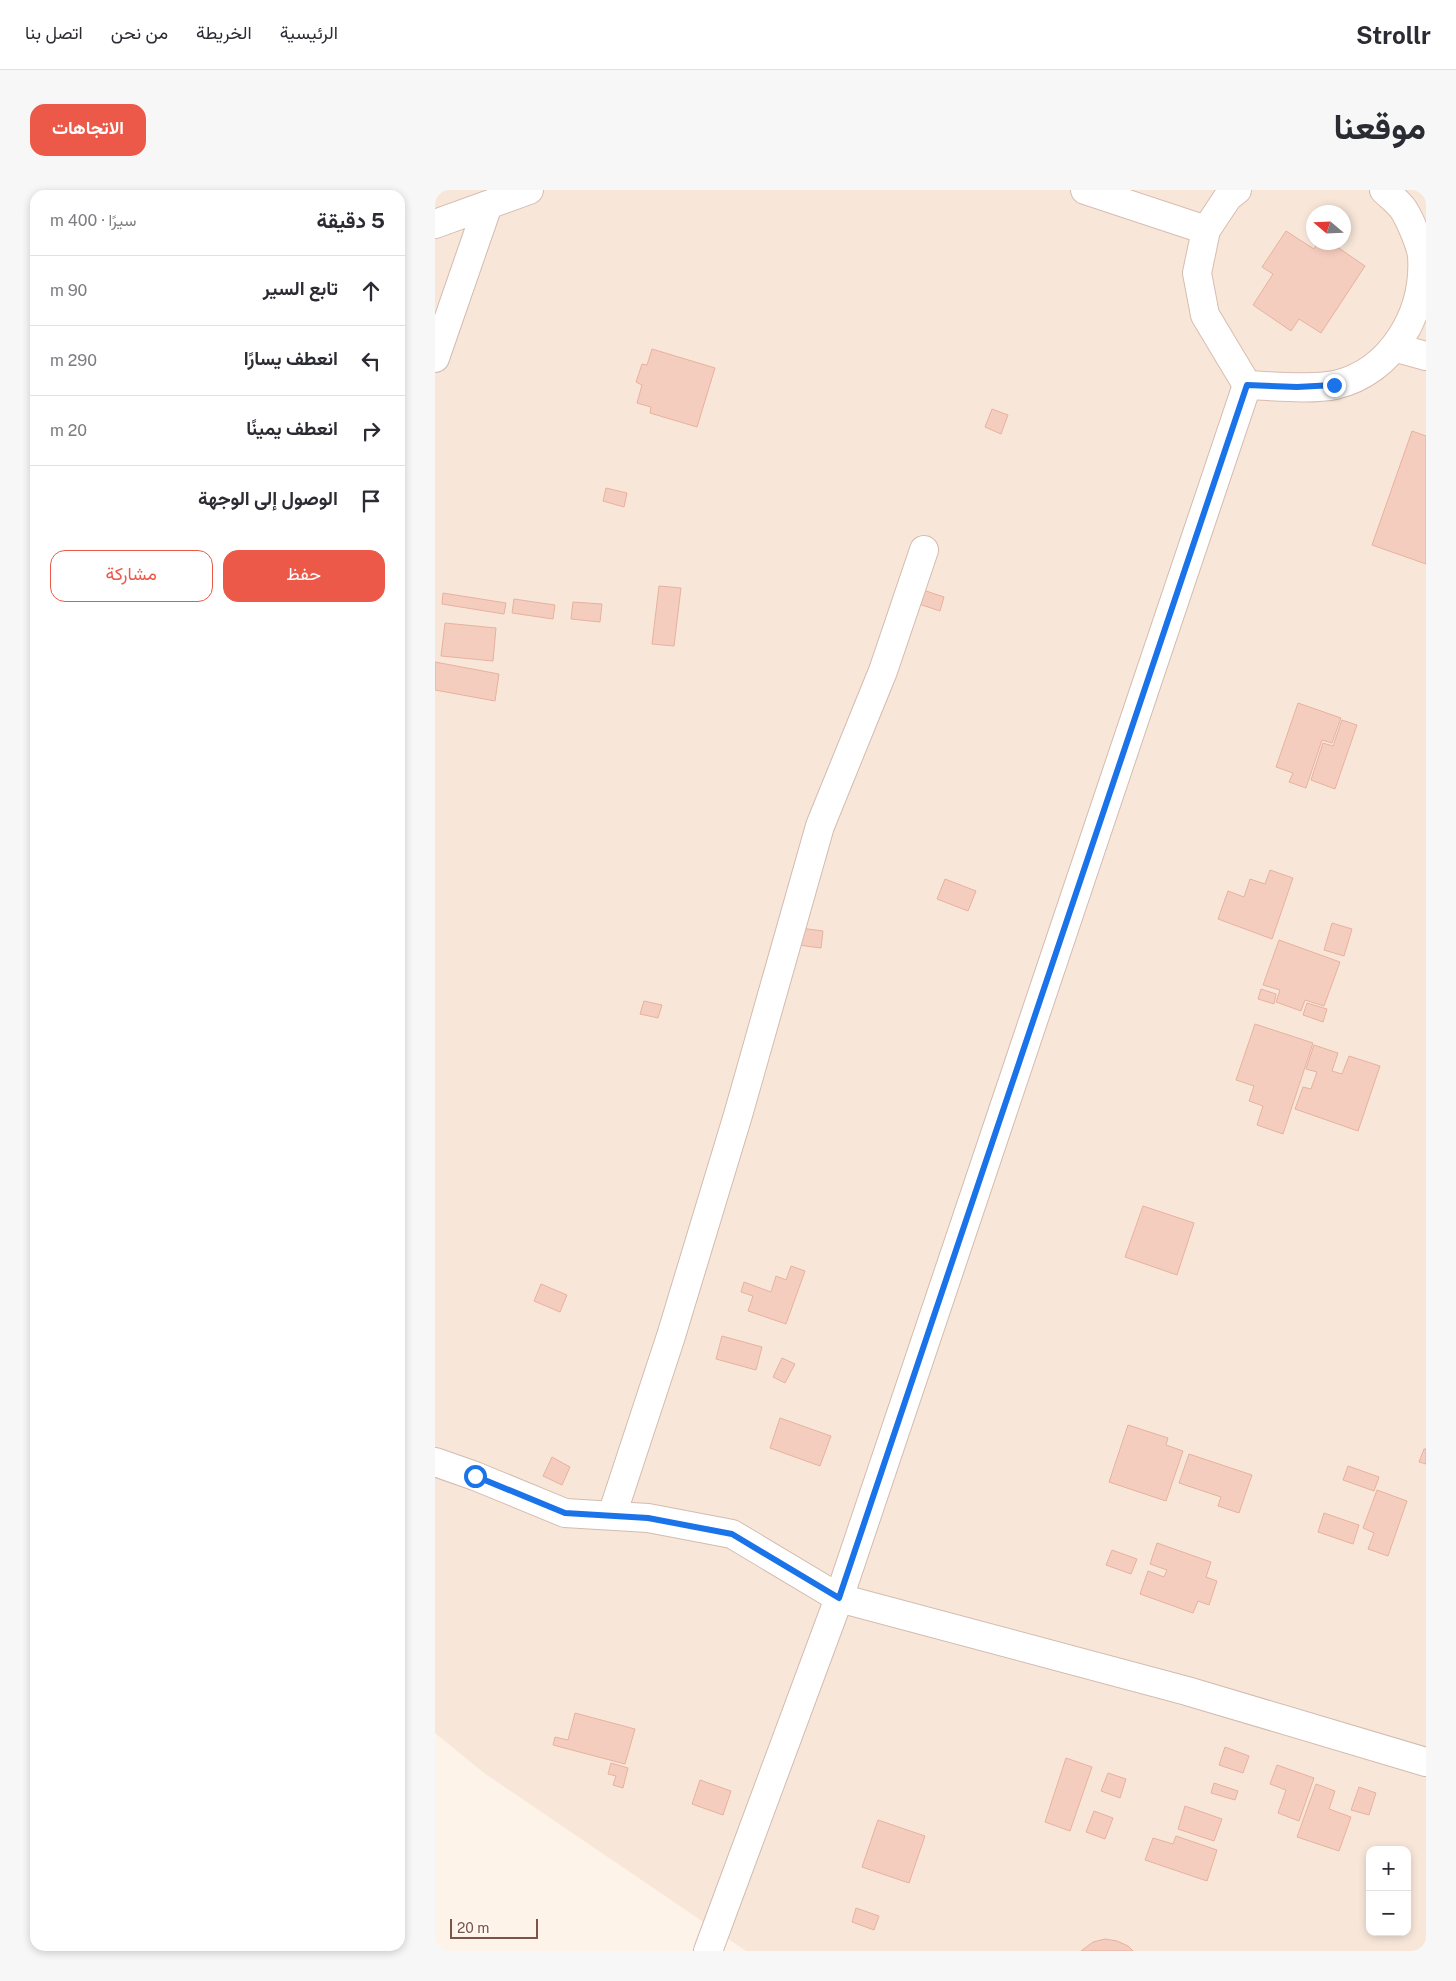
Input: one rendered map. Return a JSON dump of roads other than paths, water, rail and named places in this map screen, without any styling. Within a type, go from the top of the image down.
[{"type":"street","points":[[435,224],[529,190]]},
{"type":"street","points":[[1085,190],[1206,230]]},
{"type":"street","points":[[708,1951],[839,1598],[1247,385],[1205,315],[1197,273],[1206,230],[1228,197],[1237,190]]},
{"type":"street","points":[[1247,385],[1297,387],[1334,385],[1369,372],[1397,348],[1414,319],[1423,287],[1424,255],[1405,200],[1384,190]]},
{"type":"street","points":[[435,358],[488,204]]},
{"type":"street","points":[[1397,348],[1426,356]]},
{"type":"street","points":[[612,1515],[671,1336],[732,1133],[820,826],[883,672],[924,550]]},
{"type":"street","points":[[435,1462],[475,1476],[565,1513],[648,1518],[732,1534],[839,1598],[1187,1692],[1426,1762]]}]
